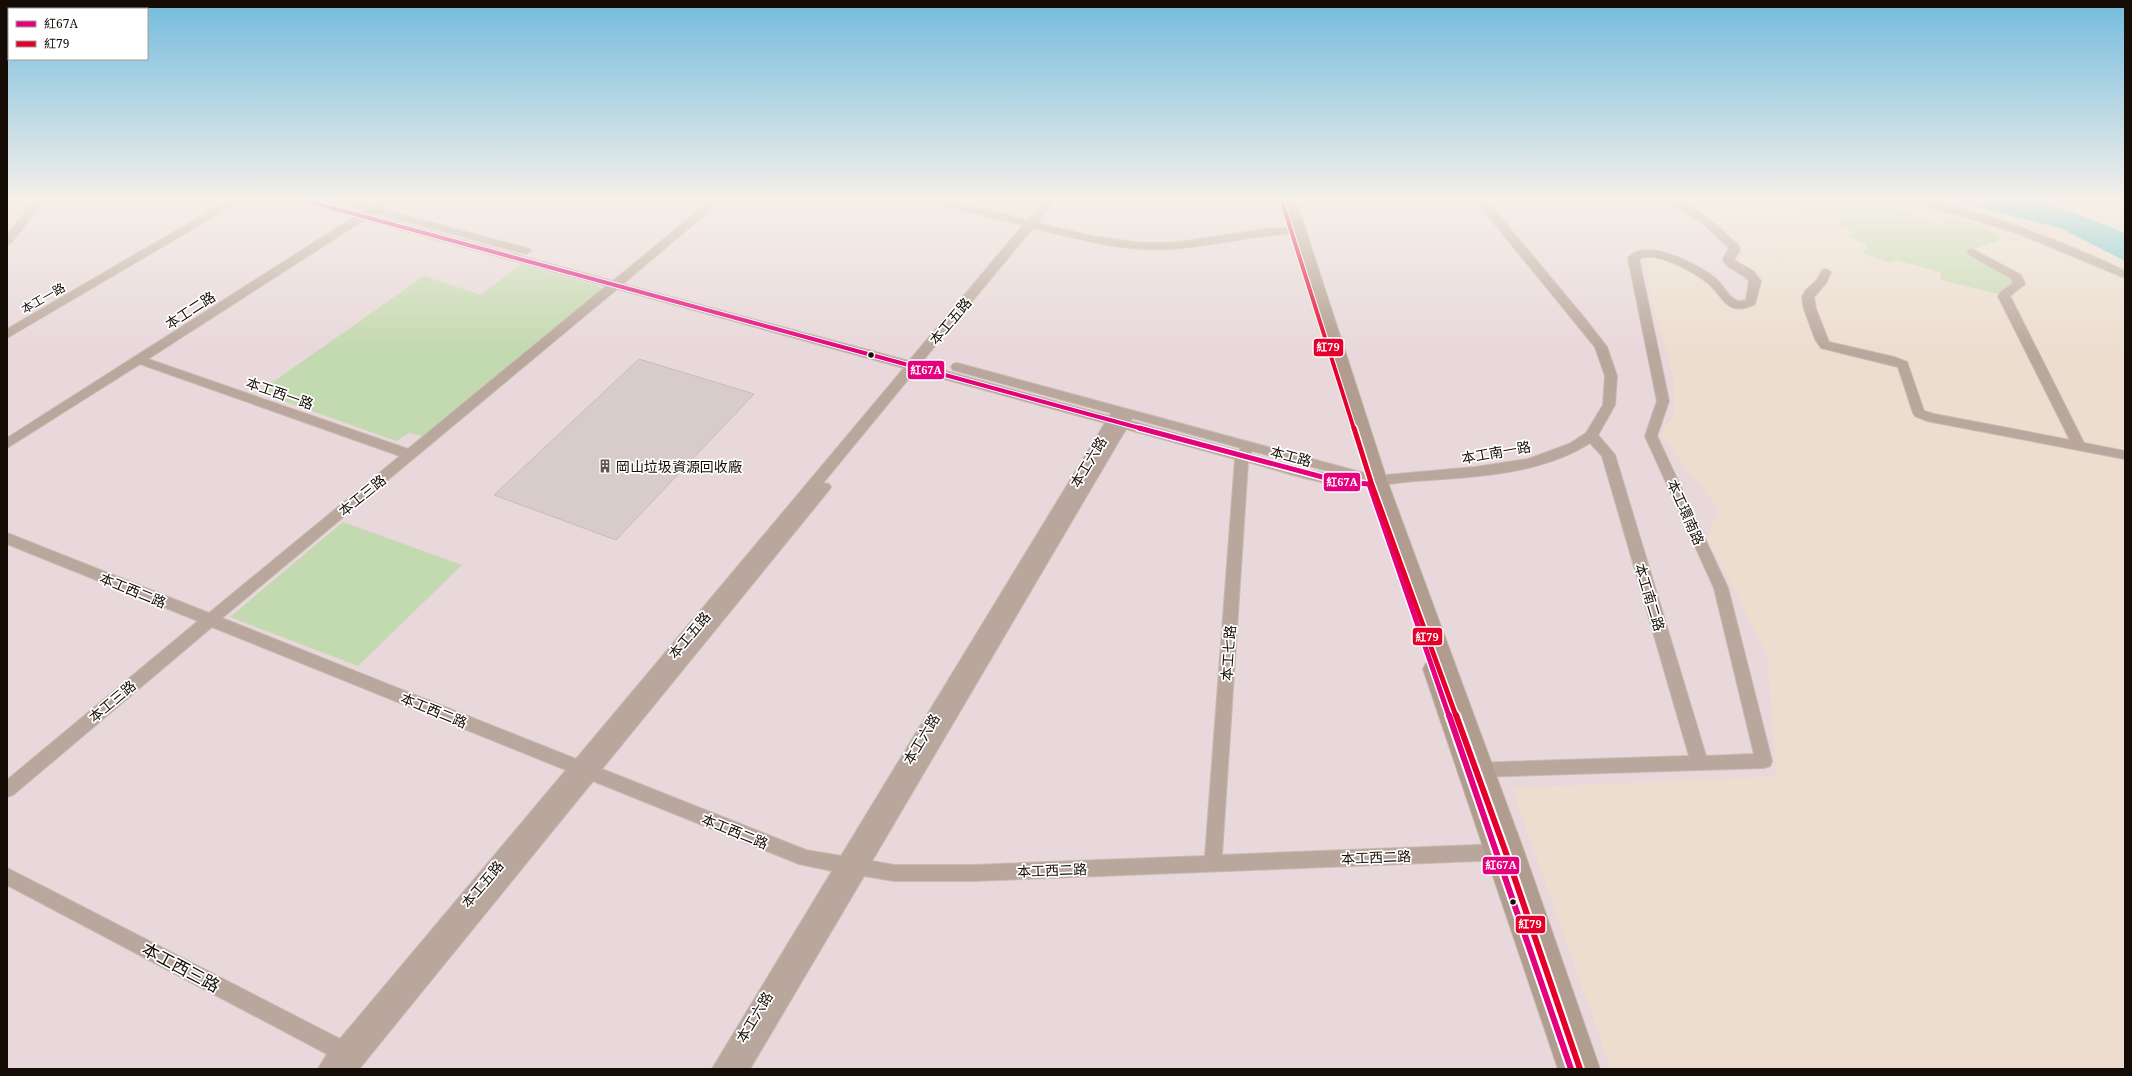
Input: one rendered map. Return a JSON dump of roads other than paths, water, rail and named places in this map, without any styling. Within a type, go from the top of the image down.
[{"type":"main road","points":[[1299,250],[1371,480],[1504,852],[1587,1069]]},
{"type":"main road","points":[[1504,852],[1571,1069]]},
{"type":"street","name":"本工一路","points":[[7,334],[150,250]]},
{"type":"street","name":"本工二路","points":[[7,444],[309,250]]},
{"type":"street","name":"本工路","points":[[495,250],[1122,416],[1245,450],[1341,482],[1371,480]]},
{"type":"street","name":"本工路","points":[[512,250],[619,282]]},
{"type":"street","name":"本工三路","points":[[7,790],[208,620],[411,455],[657,250]]},
{"type":"street","name":"本工五路","points":[[328,1069],[348,1060],[584,770],[1013,250]]},
{"type":"street","name":"本工南一路","points":[[1371,480],[1476,472],[1530,463],[1574,447],[1591,436],[1609,406],[1611,376],[1601,347],[1583,323],[1522,250]]},
{"type":"street","name":"本工環南路","points":[[1475,770],[1764,761],[1720,588],[1651,436],[1659,417],[1663,401],[1633,258],[1640,253],[1653,253],[1674,261],[1705,277],[1713,283],[1730,302],[1746,305],[1750,302],[1755,281],[1749,273],[1729,262],[1728,259],[1735,250]]},
{"type":"street","points":[[2069,250],[2125,275]]},
{"type":"street","points":[[1972,252],[2017,277],[2019,284],[2004,296],[2079,446]]},
{"type":"street","points":[[1826,272],[1822,281],[1810,292],[1808,297],[1810,308],[1821,339],[1830,348],[1890,360],[1903,365],[1919,413],[1932,418],[2125,455]]},
{"type":"street","name":"本工西一路","points":[[140,360],[411,455]]},
{"type":"street","name":"本工六路","points":[[739,1069],[853,865],[1122,416]]},
{"type":"street","name":"本工南二路","points":[[1591,436],[1608,455],[1700,764]]},
{"type":"street","name":"本工七路","points":[[1213,863],[1245,450]]},
{"type":"street","name":"本工西二路","points":[[7,538],[208,620],[805,858],[894,873],[974,873],[1504,852]]},
{"type":"street","name":"本工六路","points":[[722,1069],[853,865]]},
{"type":"street","name":"本工西三路","points":[[7,876],[348,1060]]},
{"type":"water","points":[[2104,250],[2125,250],[2125,261]]},
{"type":"place","name":"岡山垃圾資源回收廠","points":[[605,466]]}]
